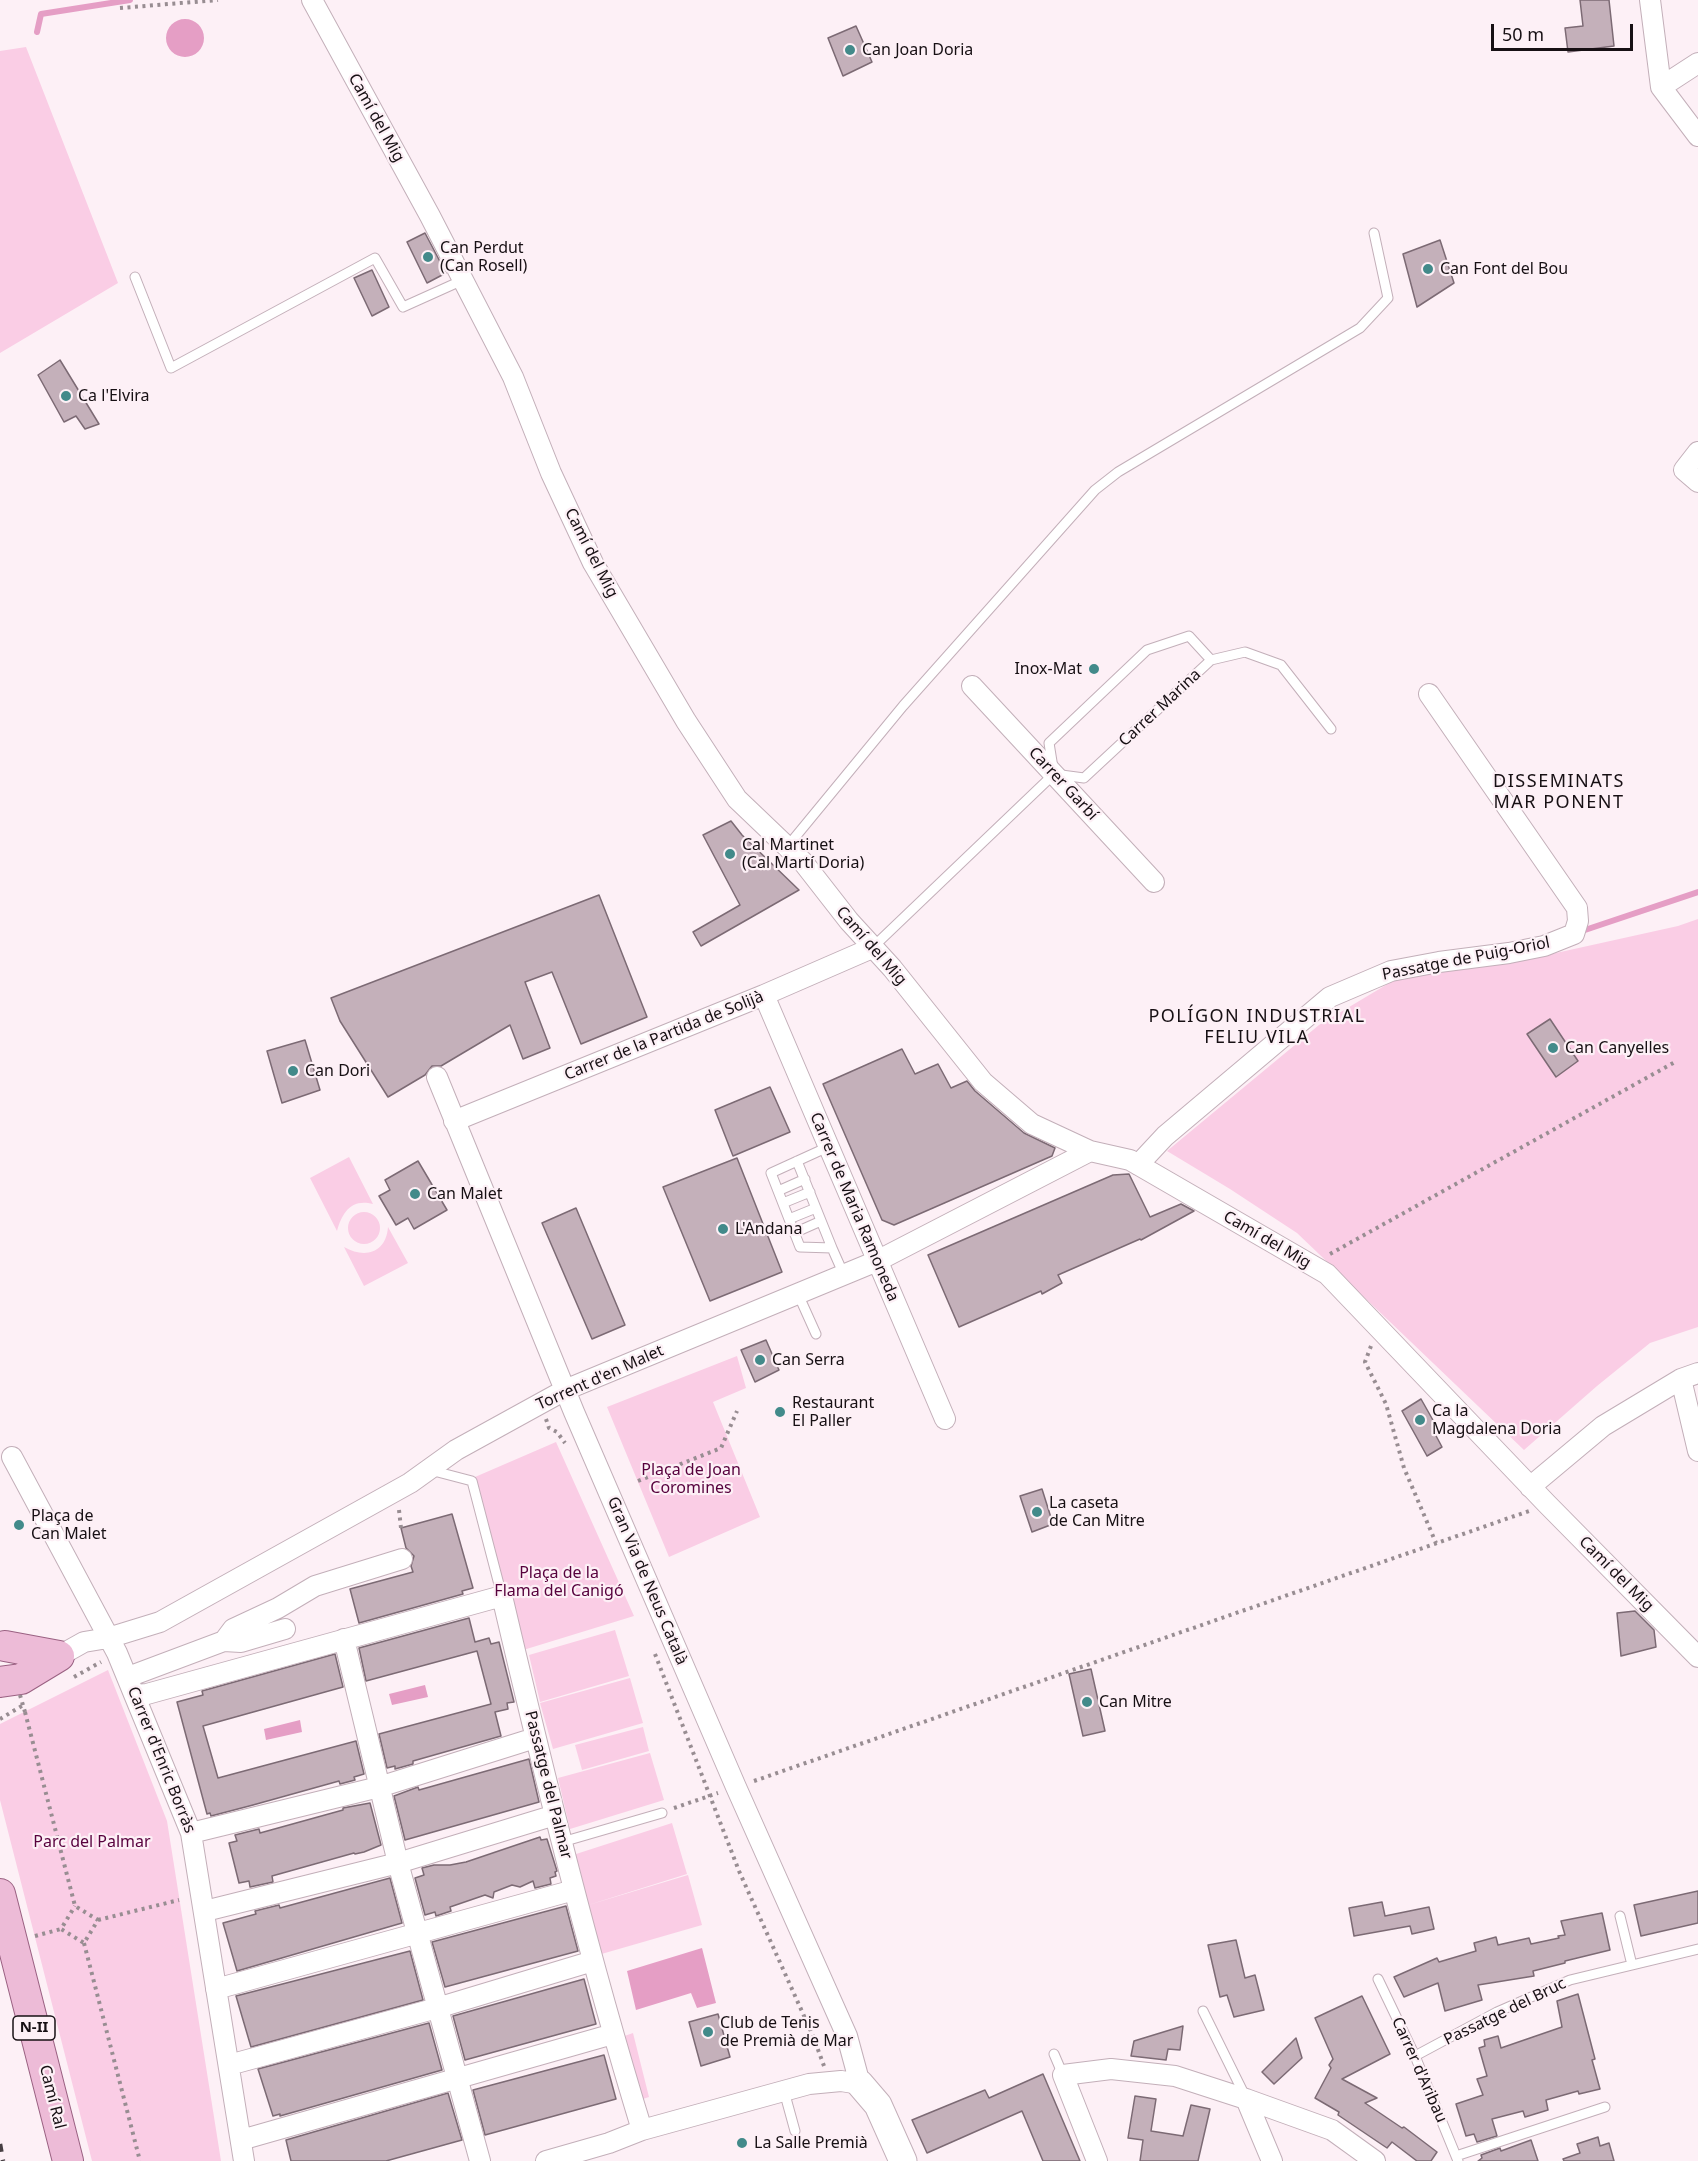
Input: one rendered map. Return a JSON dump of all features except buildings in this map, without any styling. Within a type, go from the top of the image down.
[{"type":"main road","points":[[5,1666],[59,1656]]},
{"type":"main road","name":"Camí Ral","points":[[0,1894],[68,2161]]},
{"type":"main road","name":"Camí Ral","points":[[0,1964],[50,2161]]},
{"type":"street","name":"Camí del Mig","points":[[312,0],[513,377],[551,473],[593,563],[686,721],[737,799],[803,862],[983,1082],[1032,1124],[1090,1151],[1130,1160],[1327,1274],[1547,1504],[1698,1657]]},
{"type":"street","points":[[1650,0],[1661,87],[1698,136]]},
{"type":"street","points":[[1661,87],[1698,63]]},
{"type":"street","points":[[1691,476],[1698,452]]},
{"type":"street","name":"Carrer Garbí","points":[[972,686],[1154,882]]},
{"type":"street","name":"Passatge de Puig-Oriol","points":[[1138,1165],[1165,1136],[1330,997],[1390,971],[1544,946],[1574,934],[1578,921],[1577,908],[1429,694]]},
{"type":"street","name":"Carrer de la Partida de Solijà","points":[[454,1121],[764,996],[872,948]]},
{"type":"street","name":"Carrer de Maria Ramoneda","points":[[764,996],[945,1419]]},
{"type":"street","name":"Gran Via de Neus Català","points":[[436,1077],[565,1390],[736,1787],[847,2036],[860,2084]]},
{"type":"street","name":"Torrent d'en Malet","points":[[59,1656],[84,1642],[108,1638],[160,1622],[410,1483],[456,1450],[565,1390],[877,1261],[1090,1151]]},
{"type":"street","points":[[1530,1486],[1603,1426],[1690,1376],[1698,1451]]},
{"type":"street","name":"Carrer d'Enric Borràs","points":[[12,1457],[131,1686],[191,1833],[244,2161]]},
{"type":"street","points":[[224,1641],[233,1629],[278,1608],[315,1586],[402,1559]]},
{"type":"street","points":[[285,1629],[241,1642],[224,1641],[145,1669],[131,1686],[147,1694],[502,1596]]},
{"type":"street","name":"Passatge del Palmar","points":[[502,1596],[574,1890],[642,2130]]},
{"type":"street","points":[[344,1639],[398,1863],[480,2161]]},
{"type":"street","points":[[191,1833],[379,1787],[535,1738]]},
{"type":"street","points":[[205,1911],[398,1863],[555,1815]]},
{"type":"street","points":[[216,1989],[574,1890]]},
{"type":"street","points":[[229,2064],[437,2008],[593,1961]]},
{"type":"street","points":[[241,2140],[613,2034]]},
{"type":"street","points":[[1097,2161],[1063,2075],[1111,2069],[1175,2076],[1246,2098],[1332,2130],[1375,2161]]},
{"type":"street","points":[[546,2161],[609,2144],[642,2130],[809,2084],[827,2076],[841,2082],[860,2084],[878,2105],[903,2161]]},
{"type":"street","points":[[1246,2098],[1272,2161]]},
{"type":"lane","points":[[787,847],[903,706],[1095,490],[1118,472],[1360,328],[1388,298],[1374,234]]},
{"type":"lane","points":[[135,277],[171,368],[375,258],[403,307],[463,280]]},
{"type":"lane","name":"Carrer Marina","points":[[1189,636],[1212,660],[1084,778],[1054,774],[1049,743],[1147,650],[1189,636]]},
{"type":"lane","points":[[1212,660],[1245,652],[1281,665],[1331,729]]},
{"type":"lane","points":[[872,948],[1054,774]]},
{"type":"lane","points":[[828,1148],[771,1173],[800,1248],[832,1248]]},
{"type":"lane","points":[[797,1161],[844,1275]]},
{"type":"lane","points":[[778,1191],[805,1179]]},
{"type":"lane","points":[[783,1203],[810,1192]]},
{"type":"lane","points":[[789,1219],[816,1208]]},
{"type":"lane","points":[[794,1233],[822,1221]]},
{"type":"lane","points":[[798,1294],[816,1334]]},
{"type":"lane","name":"Passatge del Palmar","points":[[429,1469],[472,1481],[502,1596]]},
{"type":"lane","points":[[562,1842],[662,1813]]},
{"type":"lane","points":[[1620,1916],[1632,1965]]},
{"type":"lane","name":"Passatge del Bruc","points":[[1415,2056],[1497,2012],[1570,1980],[1698,1949]]},
{"type":"lane","name":"Carrer d'Aribau","points":[[1378,1979],[1415,2056],[1457,2158]]},
{"type":"lane","points":[[1203,2011],[1246,2098]]},
{"type":"lane","points":[[1054,2054],[1063,2075]]},
{"type":"lane","points":[[784,2091],[795,2131]]},
{"type":"lane","points":[[1457,2158],[1605,2107]]},
{"type":"path","points":[[120,8],[218,0]]},
{"type":"path","points":[[1310,1265],[1676,1062]]},
{"type":"path","points":[[1377,1327],[1365,1362],[1386,1404],[1404,1468],[1436,1543]]},
{"type":"path","points":[[638,1481],[721,1448],[737,1411]]},
{"type":"path","points":[[544,1416],[549,1428],[557,1432],[566,1444]]},
{"type":"path","points":[[662,1813],[1547,1504]]},
{"type":"path","points":[[399,1509],[401,1528]]},
{"type":"path","name":"Gran Via de Neus Català","points":[[652,1643],[739,1871],[813,2036],[827,2076]]},
{"type":"path","points":[[5,1666],[25,1712],[75,1906],[98,1920]]},
{"type":"path","points":[[84,1943],[98,1920],[179,1900]]},
{"type":"path","points":[[35,1936],[61,1929],[75,1906]]},
{"type":"path","points":[[61,1929],[84,1943],[140,2161]]},
{"type":"green space","points":[[26,47],[118,283],[0,353],[0,51]]},
{"type":"green space","points":[[1698,919],[1698,1327],[1650,1343],[1524,1450],[1297,1233],[1167,1151],[1319,1025],[1396,979],[1556,953],[1678,926]]},
{"type":"green space","points":[[349,1157],[373,1204],[359,1203],[349,1208],[337,1231],[310,1178]]},
{"type":"green space","points":[[364,1212],[375,1217],[380,1228],[375,1239],[364,1244],[353,1239],[348,1228],[353,1217]]},
{"type":"green space","points":[[388,1227],[408,1263],[364,1286],[344,1247],[359,1253],[373,1251],[383,1243]]},
{"type":"green space","name":"Plaça de Joan Coromines","points":[[737,1356],[746,1388],[713,1402],[760,1517],[669,1557],[607,1407]]},
{"type":"green space","name":"Plaça de la Flama del Canigó","points":[[556,1442],[634,1616],[520,1651],[475,1477]]},
{"type":"green space","points":[[615,1630],[629,1676],[540,1702],[529,1655]]},
{"type":"green space","name":"Parc del Palmar","points":[[108,1670],[167,1821],[221,2161],[92,2161],[0,1800],[0,1724]]},
{"type":"green space","points":[[630,1678],[643,1723],[553,1749],[540,1703]]},
{"type":"green space","points":[[643,1727],[649,1751],[582,1770],[575,1745]]},
{"type":"green space","points":[[650,1753],[664,1800],[570,1829],[558,1778]]},
{"type":"green space","points":[[672,1823],[687,1874],[585,1906],[573,1855]]},
{"type":"green space","points":[[688,1875],[702,1925],[598,1955],[585,1906]]},
{"type":"green space","points":[[633,2033],[649,2097],[631,2103],[616,2039]]},
{"type":"shaded area","points":[[185,19],[198,25],[204,38],[198,51],[185,57],[172,51],[166,38],[172,25]]},
{"type":"shaded area","points":[[425,1685],[428,1697],[392,1705],[389,1694]]},
{"type":"shaded area","points":[[300,1720],[302,1732],[266,1740],[264,1729]]},
{"type":"shaded area","points":[[702,1948],[716,2003],[697,2008],[691,1993],[636,2010],[627,1971]]},
{"type":"waterway","points":[[37,32],[41,14],[130,0]]},
{"type":"waterway","name":"Torrent d'en Malet","points":[[1579,932],[1698,892]]},
{"type":"railway","points":[[0,2144],[3,2161]]},
{"type":"place","name":"Can Joan Doria","points":[[850,50]]},
{"type":"place","name":"Can Perdut (Can Rosell)","points":[[428,257]]},
{"type":"place","name":"Can Font del Bou","points":[[1428,269]]},
{"type":"place","name":"Ca l'Elvira","points":[[66,396]]},
{"type":"place","name":"Inox-Mat","points":[[1094,669]]},
{"type":"place","name":"Cal Martinet (Cal Martí Doria)","points":[[730,854]]},
{"type":"place","name":"Can Canyelles","points":[[1553,1048]]},
{"type":"place","name":"Can Dori","points":[[293,1071]]},
{"type":"place","name":"Can Malet","points":[[415,1194]]},
{"type":"place","name":"L'Andana","points":[[723,1229]]},
{"type":"place","name":"Can Serra","points":[[760,1360]]},
{"type":"place","name":"Restaurant El Paller","points":[[780,1412]]},
{"type":"place","name":"Ca la Magdalena Doria","points":[[1420,1420]]},
{"type":"place","name":"La caseta de Can Mitre","points":[[1037,1512]]},
{"type":"place","name":"Plaça de Can Malet","points":[[19,1525]]},
{"type":"place","name":"Can Mitre","points":[[1087,1702]]},
{"type":"place","name":"Club de Tenis de Premià de Mar","points":[[708,2032]]},
{"type":"place","name":"La Salle Premià","points":[[742,2143]]},
{"type":"district","name":"DISSEMINATS MAR PONENT","points":[[1559,792]]},
{"type":"district","name":"POLÍGON INDUSTRIAL FELIU VILA","points":[[1257,1027]]}]
